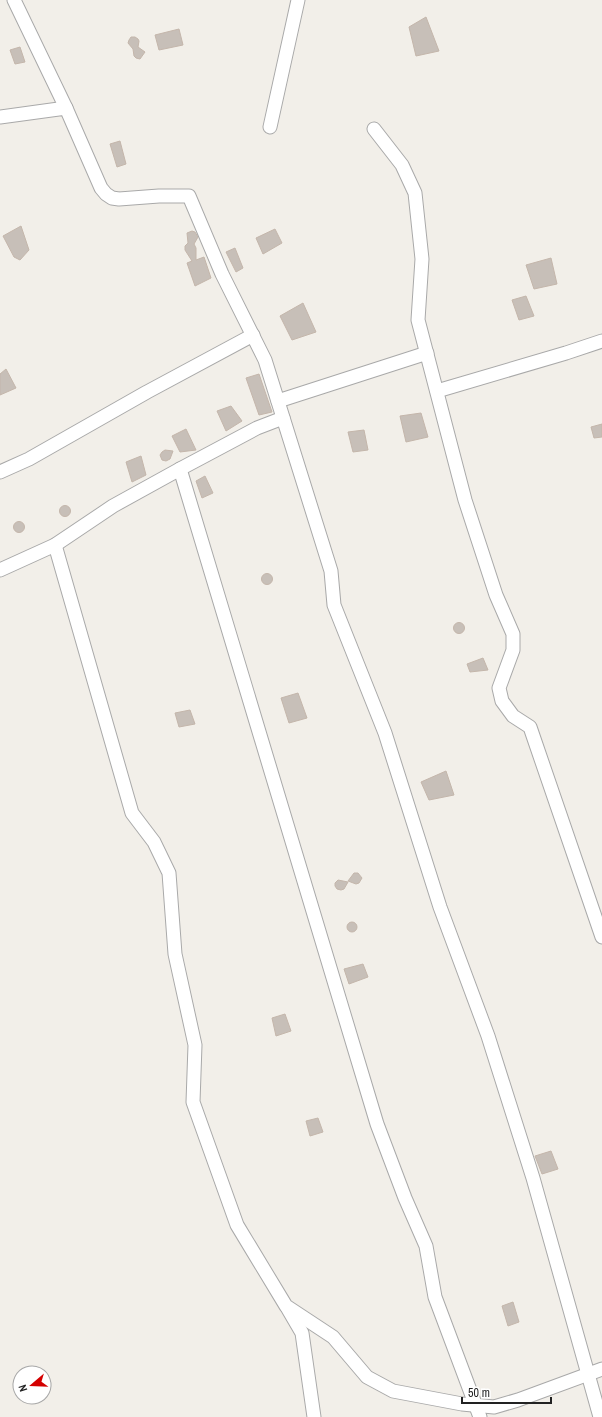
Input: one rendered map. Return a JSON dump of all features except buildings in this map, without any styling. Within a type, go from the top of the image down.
[{"type":"street","points":[[14,0],[66,108],[101,188],[112,198],[119,199],[159,196],[189,196],[222,274],[265,360],[331,571],[334,605],[385,733],[440,907],[488,1036],[537,1193],[600,1417]]},
{"type":"street","points":[[270,127],[298,0]]},
{"type":"street","points":[[0,117],[66,108]]},
{"type":"street","points":[[374,129],[402,165],[415,193],[422,259],[418,320],[465,500],[496,595],[513,634],[513,650],[499,688],[502,701],[513,716],[530,727],[602,937]]},
{"type":"street","points":[[0,472],[29,458],[252,335]]},
{"type":"street","points":[[437,391],[602,341]]},
{"type":"street","points":[[278,401],[427,353]]},
{"type":"street","points":[[0,570],[55,545],[113,506],[257,428],[283,418]]},
{"type":"street","points":[[180,469],[378,1124],[405,1198],[426,1246],[435,1297],[480,1417]]},
{"type":"street","points":[[55,545],[132,813],[154,842],[169,873],[175,954],[195,1045],[193,1102],[237,1225],[302,1333],[314,1417]]},
{"type":"street","points":[[286,1306],[333,1336],[367,1377],[393,1391],[462,1404],[476,1404],[494,1407],[518,1400],[602,1369]]}]
